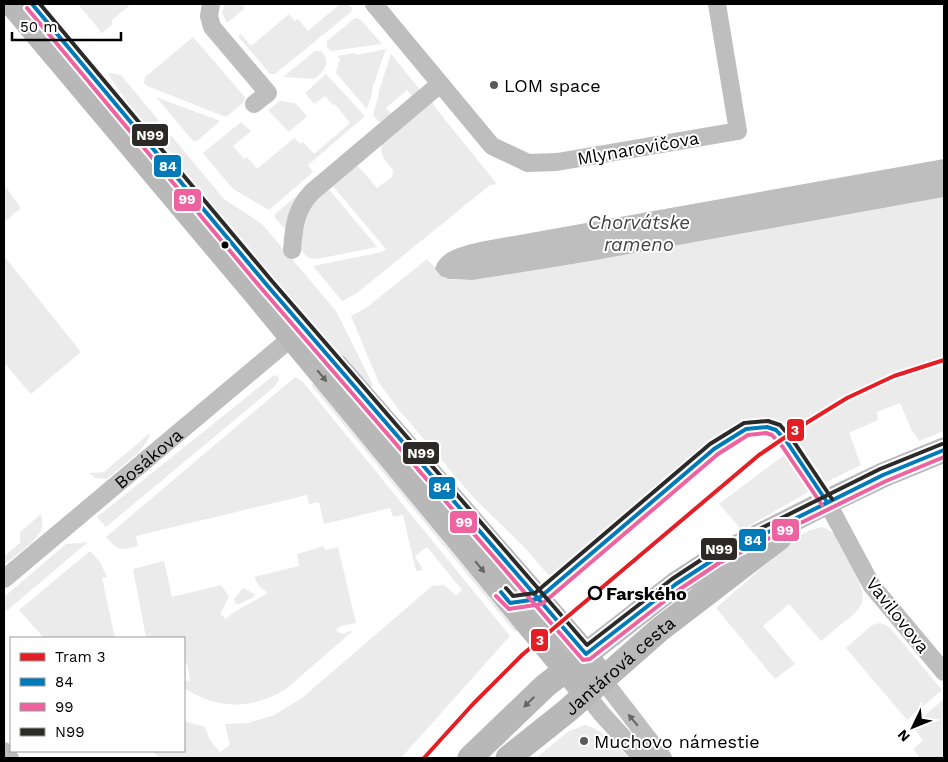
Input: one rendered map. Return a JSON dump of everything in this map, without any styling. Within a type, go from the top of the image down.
[{"type":"street","points":[[211,4],[209,16],[212,27],[268,93],[254,104]]},
{"type":"street","name":"Mlynarovičova","points":[[374,4],[492,146],[528,163],[557,162],[738,131],[717,4]]},
{"type":"street","points":[[18,9],[151,149],[565,669],[594,687],[663,758]]},
{"type":"street","points":[[292,250],[293,230],[303,202],[312,192],[440,84]]},
{"type":"street","points":[[297,333],[586,654],[601,713],[642,758]]},
{"type":"street","name":"Bosákova","points":[[4,579],[297,333]]},
{"type":"street","name":"Jantárová cesta","points":[[470,758],[565,669],[676,584],[716,558],[883,475],[944,450]]},
{"type":"street","name":"Jantárová cesta","points":[[508,758],[659,630],[827,502]]},
{"type":"street","name":"Vavilovova","points":[[827,502],[872,586],[942,667]]},
{"type":"street","points":[[4,751],[10,758]]},
{"type":"shaded area","points":[[78,4],[131,4],[111,21],[113,24],[102,33]]},
{"type":"shaded area","points":[[225,4],[242,4],[245,8],[227,23],[222,13]]},
{"type":"shaded area","points":[[340,4],[348,4],[352,8],[351,12],[275,74],[270,74],[238,36],[241,34],[251,46],[289,14],[295,21],[298,19],[308,31]]},
{"type":"shaded area","points":[[355,18],[360,19],[382,44],[331,51],[327,47],[327,41]]},
{"type":"shaded area","points":[[193,37],[245,97],[244,102],[226,117],[147,86],[144,83],[145,77]]},
{"type":"shaded area","points":[[386,49],[367,109],[336,73],[340,59],[337,56],[356,53],[357,55]]},
{"type":"shaded area","points":[[315,51],[321,51],[326,59],[326,63],[324,70],[314,79],[283,77]]},
{"type":"shaded area","points":[[391,54],[421,91],[414,98],[407,90],[386,108],[393,116],[385,123],[378,121],[373,115]]},
{"type":"shaded area","points":[[107,73],[121,75],[224,199],[262,224],[336,311],[373,385],[368,390],[140,120]]},
{"type":"shaded area","points":[[326,74],[365,116],[308,165],[313,172],[269,210],[233,189],[203,153],[241,122],[251,131],[233,146],[244,159],[247,157],[257,169],[294,138],[300,144],[303,142],[314,154],[350,123],[335,104],[333,105],[325,96],[314,104],[305,93]]},
{"type":"shaded area","points":[[156,97],[220,121],[197,141],[192,140]]},
{"type":"shaded area","points":[[280,101],[295,103],[307,116],[289,132],[268,110]]},
{"type":"shaded area","points":[[432,102],[497,184],[490,185],[357,293],[342,301],[313,266],[382,252],[386,249],[331,184],[356,164],[377,188],[392,177],[393,170],[381,152],[382,144]]},
{"type":"shaded area","points":[[4,187],[21,208],[4,222]]},
{"type":"shaded area","points":[[327,187],[377,247],[317,259],[307,257],[299,248],[305,213]]},
{"type":"shaded area","points":[[306,188],[287,231],[275,218],[275,214]]},
{"type":"shaded area","points":[[944,197],[944,431],[919,441],[911,429],[900,403],[877,412],[878,420],[849,433],[861,465],[822,484],[742,530],[719,504],[796,446],[769,418],[745,425],[710,447],[551,578],[526,549],[473,497],[399,410],[379,383],[351,316],[366,308],[427,259],[445,278],[473,280],[585,262]]},
{"type":"shaded area","points":[[4,256],[81,352],[31,394],[6,365],[4,366]]},
{"type":"shaded area","points":[[274,375],[279,377],[279,380],[273,388],[106,527],[97,517]]},
{"type":"shaded area","points":[[295,377],[303,382],[510,636],[401,758],[160,758],[153,752],[185,752],[185,721],[205,727],[210,740],[220,752],[230,745],[225,724],[248,723],[274,715],[302,698],[432,586],[444,585],[456,595],[462,590],[427,547],[415,556],[423,570],[416,571],[403,515],[393,517],[390,508],[324,524],[319,502],[309,504],[307,495],[136,536],[138,546],[127,549],[120,549],[106,537]]},
{"type":"shaded area","points":[[316,381],[447,546],[518,630],[515,632],[311,385]]},
{"type":"shaded area","points":[[150,433],[139,452],[107,479],[95,478],[90,473],[104,472]]},
{"type":"shaded area","points":[[41,514],[42,526],[39,535],[4,565],[4,556],[20,543],[20,532]]},
{"type":"shaded area","points":[[823,527],[833,533],[846,553],[862,591],[862,601],[855,613],[821,641],[789,604],[763,626],[795,664],[775,679],[716,608],[796,538],[810,530]]},
{"type":"shaded area","points":[[88,542],[4,613],[4,597],[66,544]]},
{"type":"shaded area","points":[[324,546],[325,550],[338,547],[356,623],[341,626],[336,630],[342,634],[354,630],[286,689],[260,701],[248,704],[222,704],[185,689],[185,682],[190,680],[187,663],[185,663],[185,637],[146,637],[133,569],[164,561],[172,597],[221,585],[229,597],[220,614],[226,619],[231,614],[268,593],[259,586],[254,577],[299,566],[297,554]]},
{"type":"shaded area","points":[[90,551],[100,562],[107,577],[102,578],[115,637],[43,637],[19,610]]},
{"type":"shaded area","points":[[243,588],[255,594],[254,597],[236,604],[234,599]]},
{"type":"shaded area","points":[[880,623],[891,629],[942,690],[907,720],[846,648],[872,625]]},
{"type":"shaded area","points":[[944,699],[944,758],[920,758],[913,749],[923,740],[912,726]]},
{"type":"shaded area","name":"Muchovo námestie","points":[[585,725],[604,734],[629,758],[536,758],[569,731]]},
{"type":"water","name":"Chorvátske rameno","points":[[944,159],[944,197],[585,262],[473,280],[449,279],[441,276],[435,269],[438,262],[449,252],[463,246],[485,241]]},
{"type":"tram line","name":"3","points":[[424,758],[473,704],[522,655],[759,455],[847,398],[894,376],[944,360]]},
{"type":"transit line","name":"84","points":[[32,4],[266,284],[586,654],[676,584],[716,558],[883,475],[944,450]]},
{"type":"transit line","name":"N99","points":[[40,4],[271,280],[587,645],[672,579],[713,552],[880,469],[942,444]]},
{"type":"transit line","name":"99","points":[[27,8],[261,288],[583,660],[590,659],[680,589],[719,563],[886,481],[944,457]]},
{"type":"transit line","name":"N99","points":[[506,588],[513,596],[535,593],[710,444],[744,423],[768,421],[780,425],[792,439],[832,499]]},
{"type":"transit line","name":"84","points":[[501,592],[510,603],[538,599],[714,449],[746,429],[767,427],[776,430],[787,442],[827,502]]},
{"type":"transit line","name":"99","points":[[496,596],[509,609],[542,604],[718,454],[748,435],[766,433],[772,435],[782,446],[822,505]]},
{"type":"place","name":"LOM space","points":[[494,85]]},
{"type":"place","name":"Farského","points":[[595,593]]},
{"type":"place","name":"Muchovo námestie","points":[[584,741]]}]
